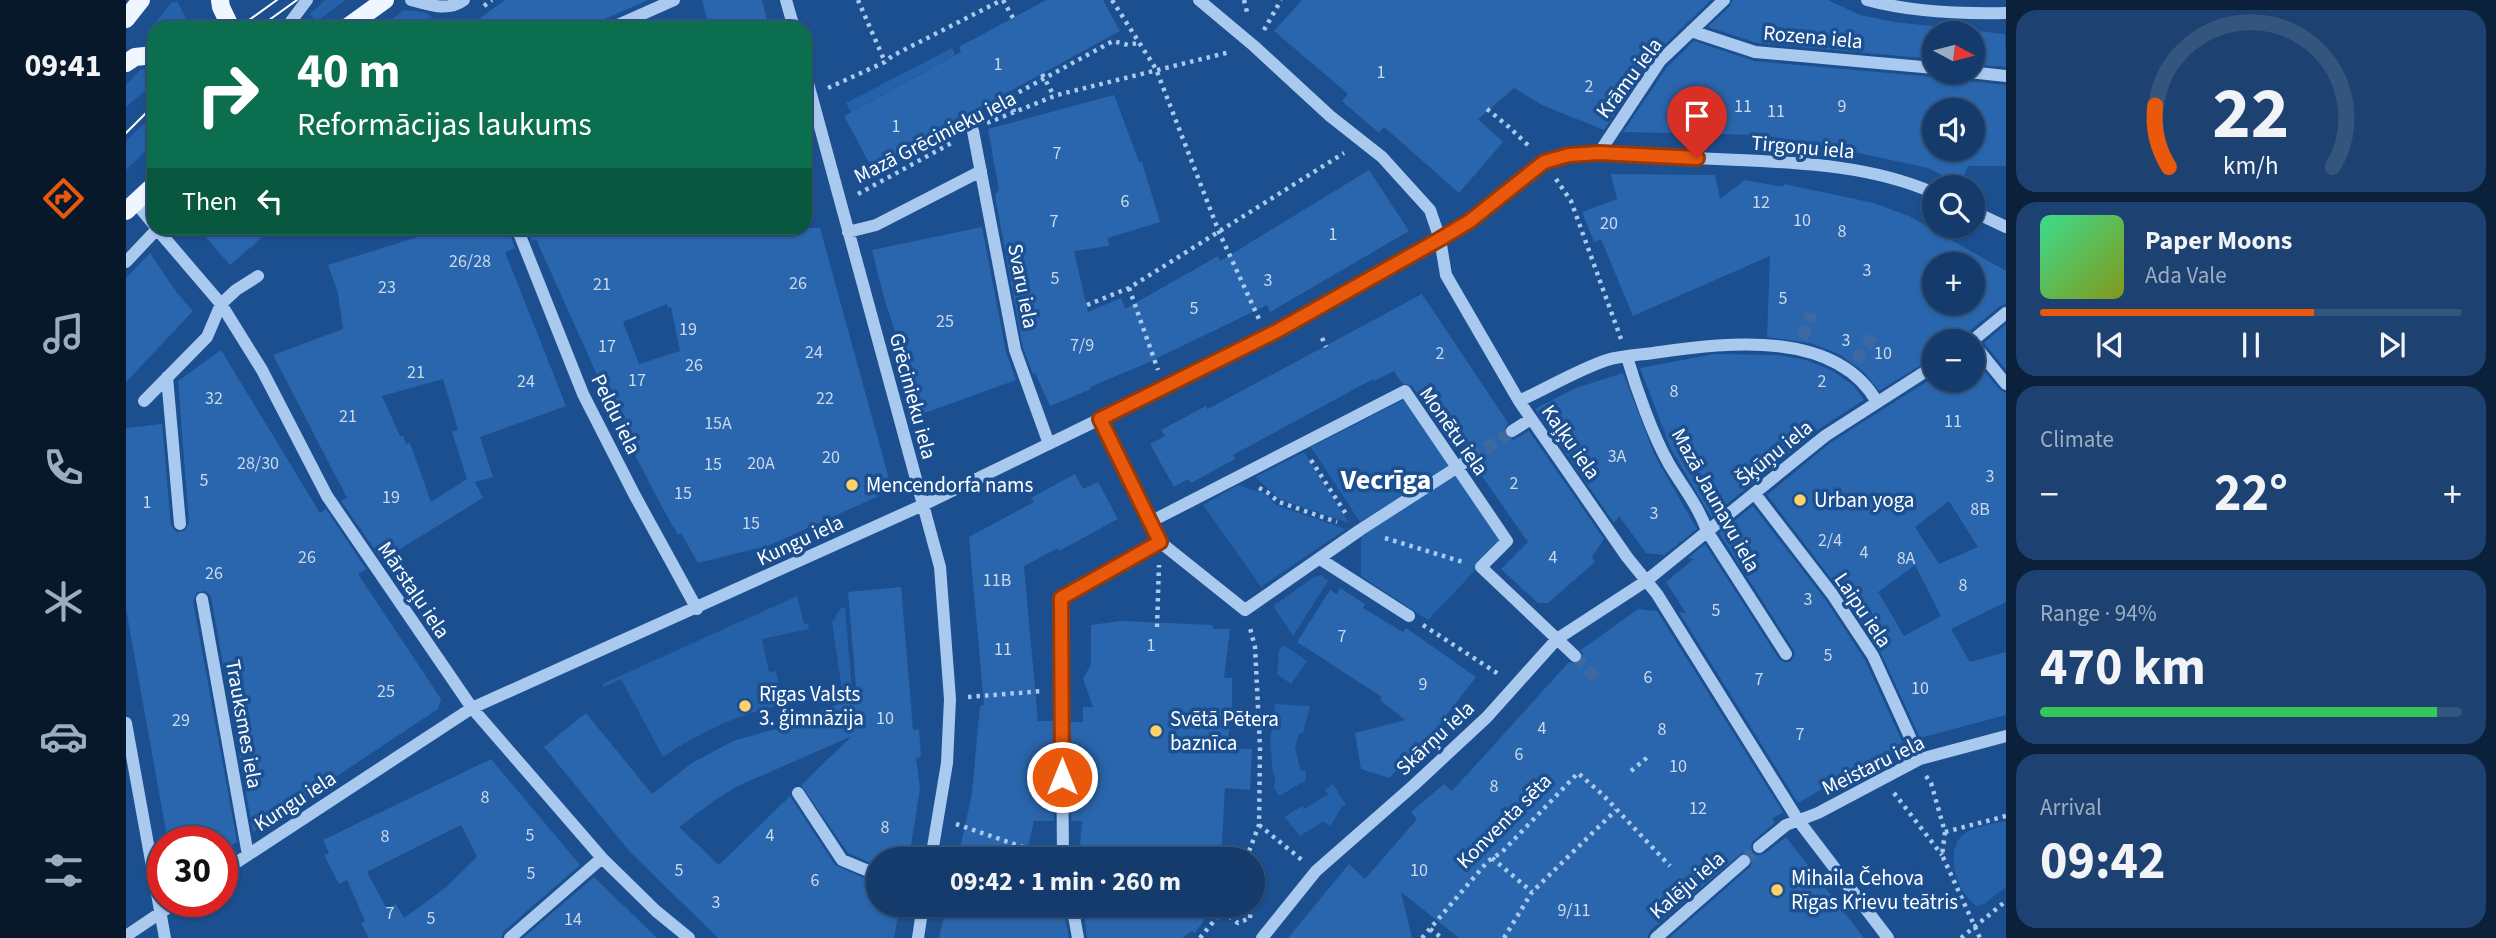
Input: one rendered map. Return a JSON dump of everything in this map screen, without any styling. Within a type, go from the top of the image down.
[{"type":"main road","points":[[126,19],[141,0]]},
{"type":"main road","points":[[220,0],[228,21]]},
{"type":"main road","points":[[356,21],[385,0]]},
{"type":"main road","points":[[126,63],[135,57],[147,56]]},
{"type":"main road","points":[[131,207],[147,192]]},
{"type":"street","points":[[291,21],[307,0]]},
{"type":"street","points":[[411,0],[455,7],[464,0]]},
{"type":"street","points":[[627,21],[674,0]]},
{"type":"street","points":[[786,0],[791,21]]},
{"type":"street","name":"Kaļķu iela","points":[[1199,0],[1330,116],[1382,157],[1430,210],[1440,239],[1446,275],[1519,401],[1598,516],[1665,606],[1798,820],[1888,938]]},
{"type":"street","name":"Krāmu iela","points":[[1599,153],[1660,61],[1724,0]]},
{"type":"street","points":[[1867,0],[1885,5],[1966,14],[2006,13]]},
{"type":"street","name":"Rozena iela","points":[[1692,32],[1755,52],[1922,67]]},
{"type":"street","points":[[1985,74],[2006,76]]},
{"type":"street","name":"Grēcinieku iela","points":[[812,99],[940,567],[950,699],[947,763],[933,847]]},
{"type":"street","name":"Svaru iela","points":[[973,131],[1015,350],[1049,444]]},
{"type":"street","name":"Tirgoņu iela","points":[[1440,239],[1470,221],[1544,162],[1569,155],[1599,153],[1807,163],[1870,173],[1922,188]]},
{"type":"street","points":[[848,232],[876,225],[981,171]]},
{"type":"street","name":"Mārstaļu iela","points":[[131,207],[147,220]]},
{"type":"street","points":[[1985,217],[2006,227]]},
{"type":"street","points":[[126,262],[149,235]]},
{"type":"street","name":"Mārstaļu iela","points":[[163,235],[221,304],[262,370],[327,496],[472,708],[602,858],[656,911],[689,938]]},
{"type":"street","name":"Peldu iela","points":[[520,235],[583,394],[697,609]]},
{"type":"street","name":"Kungu iela","points":[[238,862],[472,708],[697,609],[1049,444],[1266,336],[1440,239]]},
{"type":"street","points":[[144,401],[207,337],[221,304],[236,290],[258,276]]},
{"type":"street","points":[[1985,331],[2006,313]]},
{"type":"street","points":[[1519,401],[1608,360],[1724,344],[1800,343],[1823,357],[1852,366],[1870,388],[1877,402]]},
{"type":"street","name":"Mazā Jaunavu iela","points":[[1627,357],[1668,462],[1707,531],[1786,654]]},
{"type":"street","points":[[1985,358],[2006,384]]},
{"type":"street","name":"Šķūņu iela","points":[[1646,581],[1825,436],[1922,374]]},
{"type":"street","points":[[167,377],[180,524]]},
{"type":"street","name":"Monētu iela","points":[[1150,522],[1405,391],[1507,541],[1481,568],[1575,656]]},
{"type":"street","points":[[1100,419],[1160,542],[1245,610],[1360,530],[1471,459]]},
{"type":"street","points":[[1512,431],[1531,419]]},
{"type":"street","name":"Laipu iela","points":[[1755,494],[1832,594],[1873,656],[1918,760]]},
{"type":"street","points":[[1063,847],[1061,598],[1160,542]]},
{"type":"street","points":[[1320,559],[1409,616]]},
{"type":"street","name":"Skārņu iela","points":[[1269,936],[1316,871],[1424,777],[1487,717],[1557,639],[1646,581]]},
{"type":"street","name":"Trauksmes iela","points":[[202,599],[248,855]]},
{"type":"street","points":[[126,723],[147,845]]},
{"type":"street","name":"Meistaru iela","points":[[1798,820],[1818,813],[1918,760],[2006,736]]},
{"type":"street","points":[[798,793],[842,860],[866,870]]},
{"type":"street","points":[[1759,847],[1786,825],[1798,820]]},
{"type":"street","points":[[510,938],[602,858]]},
{"type":"street","name":"Kalēju iela","points":[[1656,938],[1744,860]]},
{"type":"street","points":[[126,936],[154,917]]},
{"type":"street","points":[[160,917],[165,938]]},
{"type":"street","points":[[918,938],[921,917]]},
{"type":"street","points":[[1074,917],[1078,938]]},
{"type":"path","points":[[858,0],[885,62]]},
{"type":"path","points":[[812,95],[885,62],[1003,0],[1013,18]]},
{"type":"path","points":[[1112,0],[1156,69],[1219,232],[1266,336]]},
{"type":"path","points":[[1254,46],[1281,0]]},
{"type":"path","points":[[1014,113],[1010,97],[1043,76],[1113,41],[1128,45],[1138,43]]},
{"type":"path","name":"Mazā Grēcinieku iela","points":[[839,204],[973,131],[1046,99],[1254,46]]},
{"type":"path","points":[[1043,76],[1054,96]]},
{"type":"path","points":[[1487,109],[1544,162],[1571,201],[1627,357]]},
{"type":"path","points":[[1087,305],[1129,288],[1362,141]]},
{"type":"path","points":[[1129,288],[1164,387]]},
{"type":"path","points":[[1322,338],[1326,347]]},
{"type":"path","points":[[1301,444],[1350,522],[1360,530]]},
{"type":"path","points":[[1157,627],[1160,542]]},
{"type":"path","points":[[1245,610],[1255,647],[1260,747],[1259,825],[1251,847]]},
{"type":"path","points":[[1409,616],[1516,685]]},
{"type":"path","points":[[950,699],[1062,689]]},
{"type":"path","points":[[1631,771],[1649,756]]},
{"type":"path","points":[[1918,760],[1931,783],[1945,832],[1942,855]]},
{"type":"path","name":"Konventa sēta","points":[[1422,938],[1492,859],[1578,774],[1603,794],[1670,866]]},
{"type":"path","points":[[1883,778],[1942,855],[1980,938]]},
{"type":"path","points":[[1603,794],[1610,788]]},
{"type":"path","points":[[1504,938],[1532,892],[1616,810]]},
{"type":"path","points":[[1945,832],[2006,816]]},
{"type":"path","points":[[938,818],[1022,847]]},
{"type":"path","points":[[1259,825],[1316,871]]},
{"type":"path","points":[[1492,859],[1532,892]]},
{"type":"path","points":[[1961,938],[2006,901]]},
{"type":"path","points":[[1200,938],[1217,917]]},
{"type":"path","points":[[1230,917],[1238,923],[1250,917]]},
{"type":"path","points":[[1430,929],[1442,938]]},
{"type":"shaded area","points":[[325,0],[346,0],[317,21],[310,14]]},
{"type":"shaded area","points":[[177,1],[187,21],[157,21],[171,3]]},
{"type":"shaded area","points":[[403,10],[423,12],[433,17],[424,21],[390,21]]},
{"type":"shaded area","points":[[952,48],[955,55],[851,112],[846,103]]},
{"type":"shaded area","points":[[141,69],[147,69],[147,89],[126,107],[126,85]]},
{"type":"shaded area","points":[[147,121],[147,150],[126,170],[126,141]]},
{"type":"shaded area","points":[[1403,400],[1449,466],[1360,522],[1311,447]]},
{"type":"shaded area","points":[[1304,452],[1349,523],[1280,499],[1255,477]]},
{"type":"shaded area","points":[[1455,474],[1502,542],[1428,620],[1361,576],[1361,537]]},
{"type":"shaded area","points":[[1238,485],[1266,494],[1276,505],[1346,529],[1261,587],[1203,505]]},
{"type":"shaded area","points":[[1321,575],[1328,581],[1293,636],[1273,606],[1314,577]]},
{"type":"shaded area","points":[[797,596],[804,624],[808,624],[809,629],[762,639],[769,672],[776,671],[782,705],[750,713],[720,725],[663,757],[621,679],[604,687],[602,684]]},
{"type":"shaded area","points":[[841,608],[845,608],[855,725],[842,710],[843,698],[832,622]]},
{"type":"shaded area","points":[[1284,645],[1307,661],[1291,684],[1277,674],[1279,650]]},
{"type":"shaded area","points":[[1275,704],[1310,706],[1303,733],[1299,733],[1295,748],[1301,771],[1306,771],[1306,780],[1279,796],[1274,788],[1270,742]]},
{"type":"shaded area","points":[[1333,784],[1346,805],[1342,806],[1330,827],[1324,821],[1300,836],[1284,817],[1302,806],[1304,809],[1328,794],[1325,790]]},
{"type":"shaded area","points":[[2006,821],[2006,887],[1978,906],[1964,893],[1959,883],[1955,872],[1954,850],[1958,841],[1968,831]]},
{"type":"building","points":[[505,0],[648,0],[600,21],[476,21]]},
{"type":"building","points":[[702,0],[762,0],[767,21],[707,21]]},
{"type":"building","points":[[1046,0],[1103,0],[1120,31],[922,139],[925,148],[875,174],[844,116],[961,52],[959,47]]},
{"type":"building","points":[[1302,0],[1711,0],[1653,56],[1604,130],[1542,105],[1514,88],[1478,119],[1503,142],[1459,193],[1384,127],[1379,133],[1342,101],[1348,94],[1274,31]]},
{"type":"building","points":[[1733,0],[1828,0],[1860,15],[1922,25],[1922,58],[1757,43],[1708,27]]},
{"type":"building","points":[[1985,32],[2005,34],[2006,67],[1985,65]]},
{"type":"building","points":[[1694,41],[1754,61],[1922,76],[1922,84],[2006,85],[2006,166],[1968,166],[1964,175],[1942,175],[1928,168],[1817,144],[1760,135],[1623,132],[1667,67]]},
{"type":"building","points":[[1114,95],[1139,162],[1142,162],[1160,222],[1108,238],[1109,246],[1074,251],[1088,312],[1121,298],[1125,309],[1218,256],[1220,261],[1369,170],[1409,231],[1270,312],[1267,305],[1050,406],[1023,348],[995,195],[999,190],[988,129]]},
{"type":"building","points":[[1611,174],[1715,175],[1720,199],[1745,180],[1783,187],[1784,184],[1874,203],[1922,223],[1922,238],[1948,238],[1972,252],[1922,252],[1922,315],[1985,315],[1985,259],[2006,271],[2006,304],[1972,329],[1922,329],[1922,364],[1879,391],[1864,372],[1839,354],[1810,343],[1767,337],[1770,256],[1633,316],[1601,239],[1594,242],[1582,212],[1617,199]]},
{"type":"building","points":[[982,227],[1006,352],[1016,380],[922,414],[884,298],[872,250]]},
{"type":"building","points":[[812,228],[820,228],[892,490],[759,550],[758,548],[698,563],[663,509],[619,424],[536,239],[532,241],[529,235],[812,235]],"holes":[[[667,304],[668,308],[671,307],[680,351],[639,364],[623,322]]]},
{"type":"building","points":[[204,235],[265,235],[230,265]]},
{"type":"building","points":[[417,235],[510,235],[515,248],[505,252],[566,406],[480,437],[493,477],[475,482],[483,498],[382,560],[341,501],[347,498],[273,355],[343,329],[338,293],[328,265],[418,237]],"holes":[[[443,379],[458,430],[452,432],[467,479],[431,502],[410,443],[406,444],[403,436],[400,436],[382,396]]]},
{"type":"building","points":[[150,253],[177,293],[193,311],[126,382],[126,278]]},
{"type":"building","points":[[1422,294],[1508,423],[1503,431],[1505,436],[1513,440],[1529,431],[1604,539],[1592,557],[1595,562],[1548,603],[1538,603],[1501,569],[1528,542],[1475,466],[1479,459],[1477,454],[1470,450],[1465,452],[1429,398],[1423,402],[1412,386],[1402,383],[1394,371],[1374,381],[1373,379],[1233,455],[1235,459],[1191,483],[1188,479],[1174,487],[1150,444],[1165,436],[1161,430],[1206,406],[1208,409]]},
{"type":"building","points":[[2006,324],[2006,370],[1985,344]]},
{"type":"building","points":[[221,350],[320,513],[326,509],[366,569],[358,574],[441,699],[438,709],[253,832],[211,597],[206,591],[197,592],[193,601],[234,826],[165,826],[126,609],[126,428],[162,424],[171,525],[176,532],[184,531],[189,523],[178,381]]},
{"type":"building","points":[[1715,354],[1778,355],[1806,360],[1831,370],[1853,385],[1864,400],[1819,429],[1711,517],[1671,449],[1640,368]]},
{"type":"building","points":[[1985,372],[1999,389],[2006,393],[2006,602],[1951,629],[1970,662],[2006,652],[2006,715],[1920,738],[1880,651],[1839,589],[1767,495],[1830,443],[1922,385],[1922,392],[1985,392]],"holes":[[[1949,501],[1978,547],[1939,564],[1915,527]],[[1915,565],[1941,616],[1904,636],[1878,592]]]},
{"type":"building","points":[[1623,373],[1655,456],[1697,529],[1664,555],[1646,553],[1619,516],[1614,523],[1535,409],[1576,388]]},
{"type":"building","points":[[1075,474],[1083,489],[1098,482],[1118,519],[1059,551],[1058,548],[1024,566],[1038,721],[1053,721],[1054,821],[1034,821],[1028,847],[961,847],[972,793],[980,706],[984,705],[969,537],[1034,502],[1031,498]]},
{"type":"building","points":[[1753,506],[1825,599],[1865,660],[1903,743],[1898,744],[1898,750],[1855,770],[1798,803],[1679,612],[1686,613],[1666,582],[1694,559],[1688,558],[1705,544],[1779,659],[1786,663],[1791,661],[1795,654],[1793,649],[1719,533]]},
{"type":"building","points":[[901,587],[913,730],[919,729],[921,757],[916,758],[920,788],[911,847],[866,847],[866,861],[848,853],[801,785],[852,736],[738,786],[679,827],[719,865],[790,796],[835,865],[866,879],[866,917],[898,917],[894,938],[718,938],[630,852],[544,747],[586,713],[652,794],[692,763],[733,741],[772,730],[817,723],[816,712],[857,698],[848,592]]},
{"type":"building","points":[[1340,588],[1365,604],[1363,608],[1403,632],[1406,628],[1476,677],[1428,739],[1389,778],[1361,769],[1355,733],[1405,720],[1380,700],[1382,697],[1297,642],[1330,590],[1337,594]]},
{"type":"building","points":[[1638,609],[1657,611],[1783,812],[1772,819],[1775,823],[1753,841],[1752,852],[1757,855],[1764,854],[1786,837],[1864,938],[1669,938],[1750,867],[1751,856],[1743,852],[1650,931],[1647,938],[1459,938],[1401,892],[1412,938],[1288,938],[1349,864],[1365,879],[1417,819],[1411,812],[1444,784],[1452,791],[1569,662],[1577,664],[1582,661],[1581,650]]},
{"type":"building","name":"Svētā Pētera baznīca","points":[[1120,621],[1213,625],[1213,629],[1230,629],[1224,678],[1232,678],[1227,748],[1252,749],[1250,790],[1225,788],[1222,847],[1080,847],[1082,821],[1071,821],[1071,722],[1083,722],[1083,707],[1093,707],[1083,679],[1091,664],[1091,625]]},
{"type":"building","points":[[491,759],[580,865],[504,931],[501,938],[369,938],[361,923],[365,921],[347,880],[339,884],[324,855],[329,853],[323,840]],"holes":[[[461,825],[477,857],[445,888],[404,918],[396,904],[387,909],[367,872]]]},
{"type":"building","points":[[594,877],[657,938],[523,938]]},
{"type":"building","points":[[944,917],[1065,917],[1069,938],[939,938]]},
{"type":"building","points":[[1084,917],[1206,917],[1195,933],[1192,931],[1182,938],[1087,938]]},
{"type":"tunnel","points":[[1802,338],[1812,313]]},
{"type":"tunnel","points":[[1856,361],[1874,335]]},
{"type":"tunnel","points":[[1470,459],[1512,431]]},
{"type":"tunnel","points":[[1575,656],[1599,681]]},
{"type":"tunnel","points":[[1744,861],[1759,847]]},
{"type":"tram line","points":[[248,21],[277,0]]},
{"type":"tram line","points":[[268,21],[297,0]]},
{"type":"tram line","points":[[126,133],[147,112]]},
{"type":"place","name":"Mencendorfa nams","points":[[852,485]]},
{"type":"place","name":"Urban yoga","points":[[1800,500]]},
{"type":"place","name":"Rīgas Valsts 3. ģimnāzija","points":[[745,706]]},
{"type":"place","name":"Svētā Pētera baznīca","points":[[1156,731]]},
{"type":"place","name":"Mihaila Čehova Rīgas Krievu teātris","points":[[1777,890]]},
{"type":"district","name":"Vecrīga","points":[[1386,480]]},
{"type":"route","points":[[1062,777],[1061,598],[1160,542],[1100,419],[1277,331],[1440,239],[1470,221],[1544,162],[1569,155],[1599,153],[1697,158]]}]
